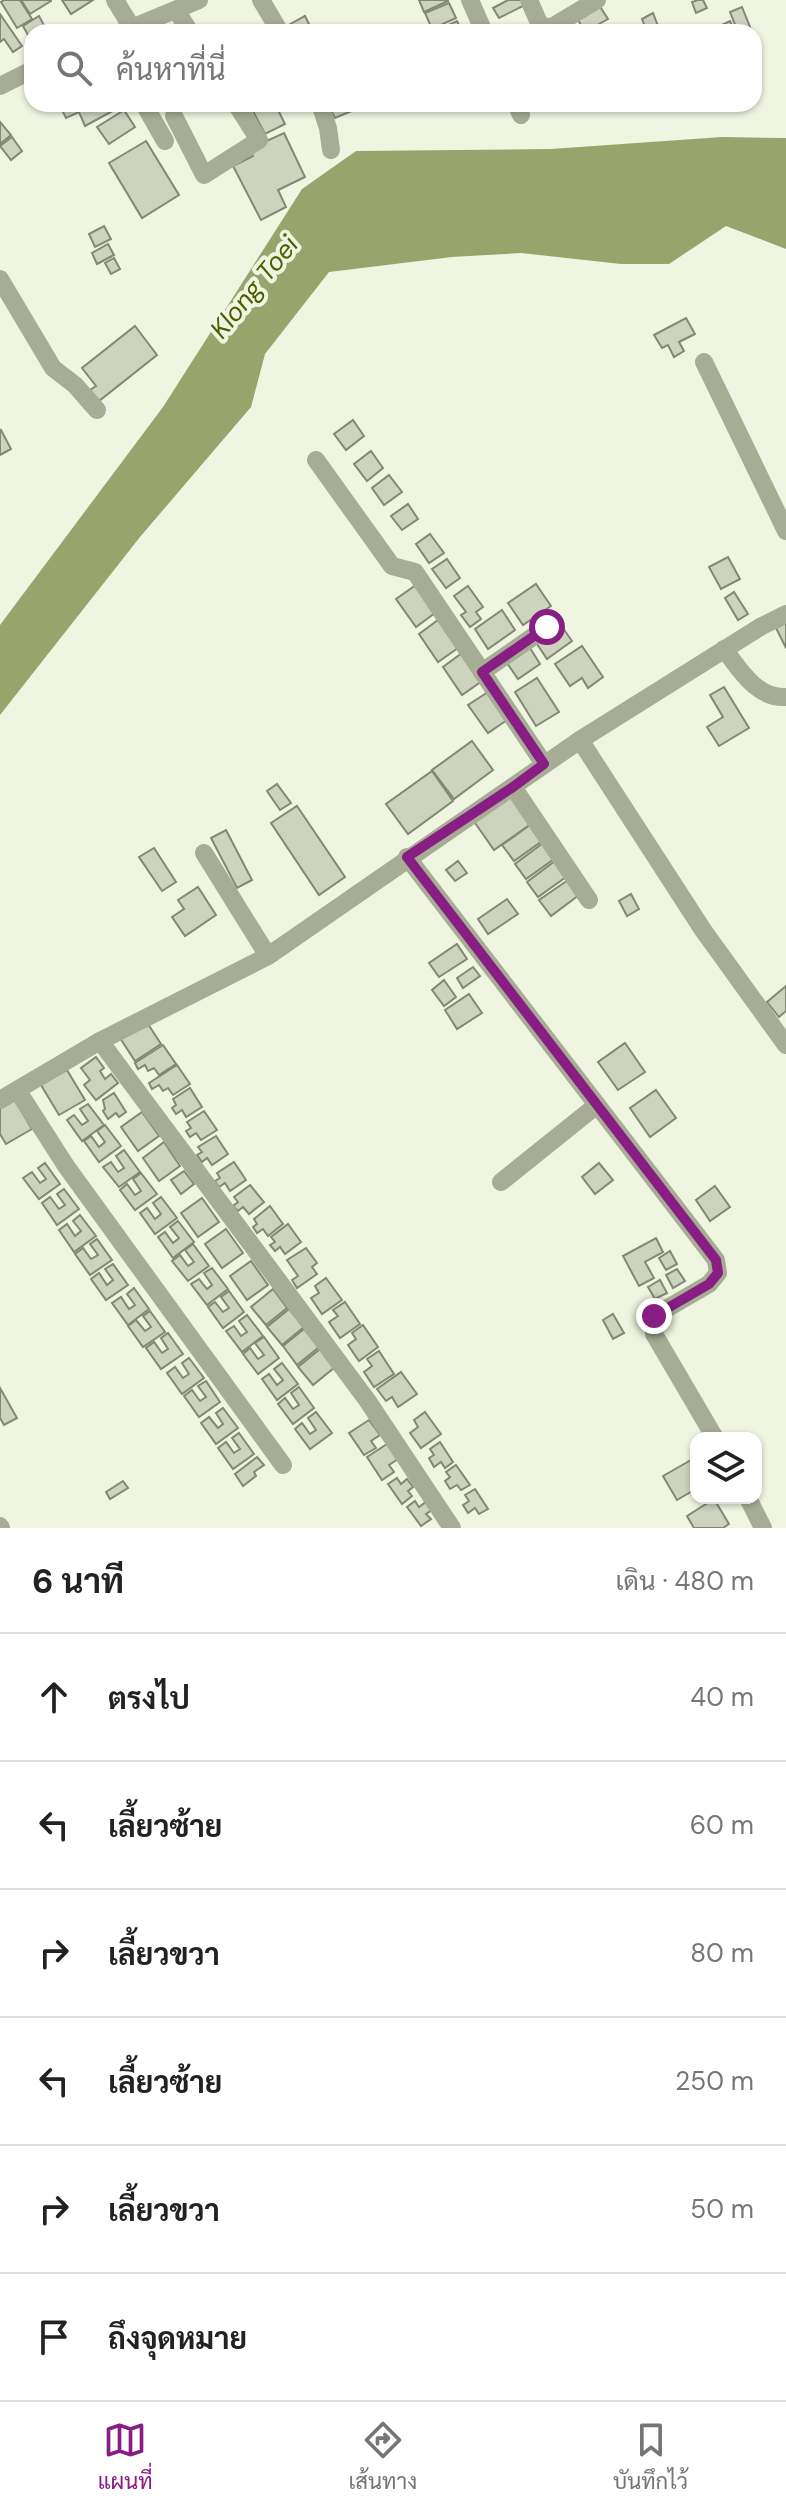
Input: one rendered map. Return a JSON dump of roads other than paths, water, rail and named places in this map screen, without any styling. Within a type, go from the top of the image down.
[{"type":"street","points":[[115,0],[125,24]]},
{"type":"street","points":[[142,24],[199,0]]},
{"type":"street","points":[[261,0],[275,24]]},
{"type":"street","points":[[470,0],[480,24]]},
{"type":"street","points":[[529,0],[540,24]]},
{"type":"street","points":[[557,24],[597,0]]},
{"type":"street","points":[[176,10],[185,24]]},
{"type":"street","points":[[0,86],[24,74]]},
{"type":"street","points":[[149,112],[165,141]]},
{"type":"street","points":[[174,116],[204,175],[259,140],[241,112]]},
{"type":"street","points":[[323,112],[331,150]]},
{"type":"street","points":[[0,279],[53,368],[75,385],[97,410]]},
{"type":"street","points":[[704,362],[786,531]]},
{"type":"street","points":[[316,460],[392,566],[415,572],[544,764]]},
{"type":"street","points":[[0,1100],[100,1041],[268,956],[580,740],[724,649],[786,614]]},
{"type":"street","points":[[482,672],[547,627]]},
{"type":"street","points":[[724,649],[760,691],[773,698],[786,697]]},
{"type":"street","points":[[580,740],[703,930],[786,1045]]},
{"type":"street","points":[[513,787],[589,900]]},
{"type":"street","points":[[204,853],[268,956]]},
{"type":"street","points":[[407,857],[716,1260],[718,1273],[709,1284],[654,1316],[654,1334],[711,1432]]},
{"type":"street","points":[[100,1041],[367,1400],[452,1528]]},
{"type":"street","points":[[18,1091],[66,1166],[283,1465]]},
{"type":"street","points":[[501,1182],[597,1105]]},
{"type":"street","points":[[751,1504],[763,1528]]},
{"type":"water","name":"Klong Toei","points":[[722,137],[786,138],[786,249],[726,226],[669,264],[621,264],[521,253],[452,257],[329,272],[265,354],[251,407],[140,537],[0,715],[0,625],[163,407],[302,189],[356,151],[551,149]]}]
